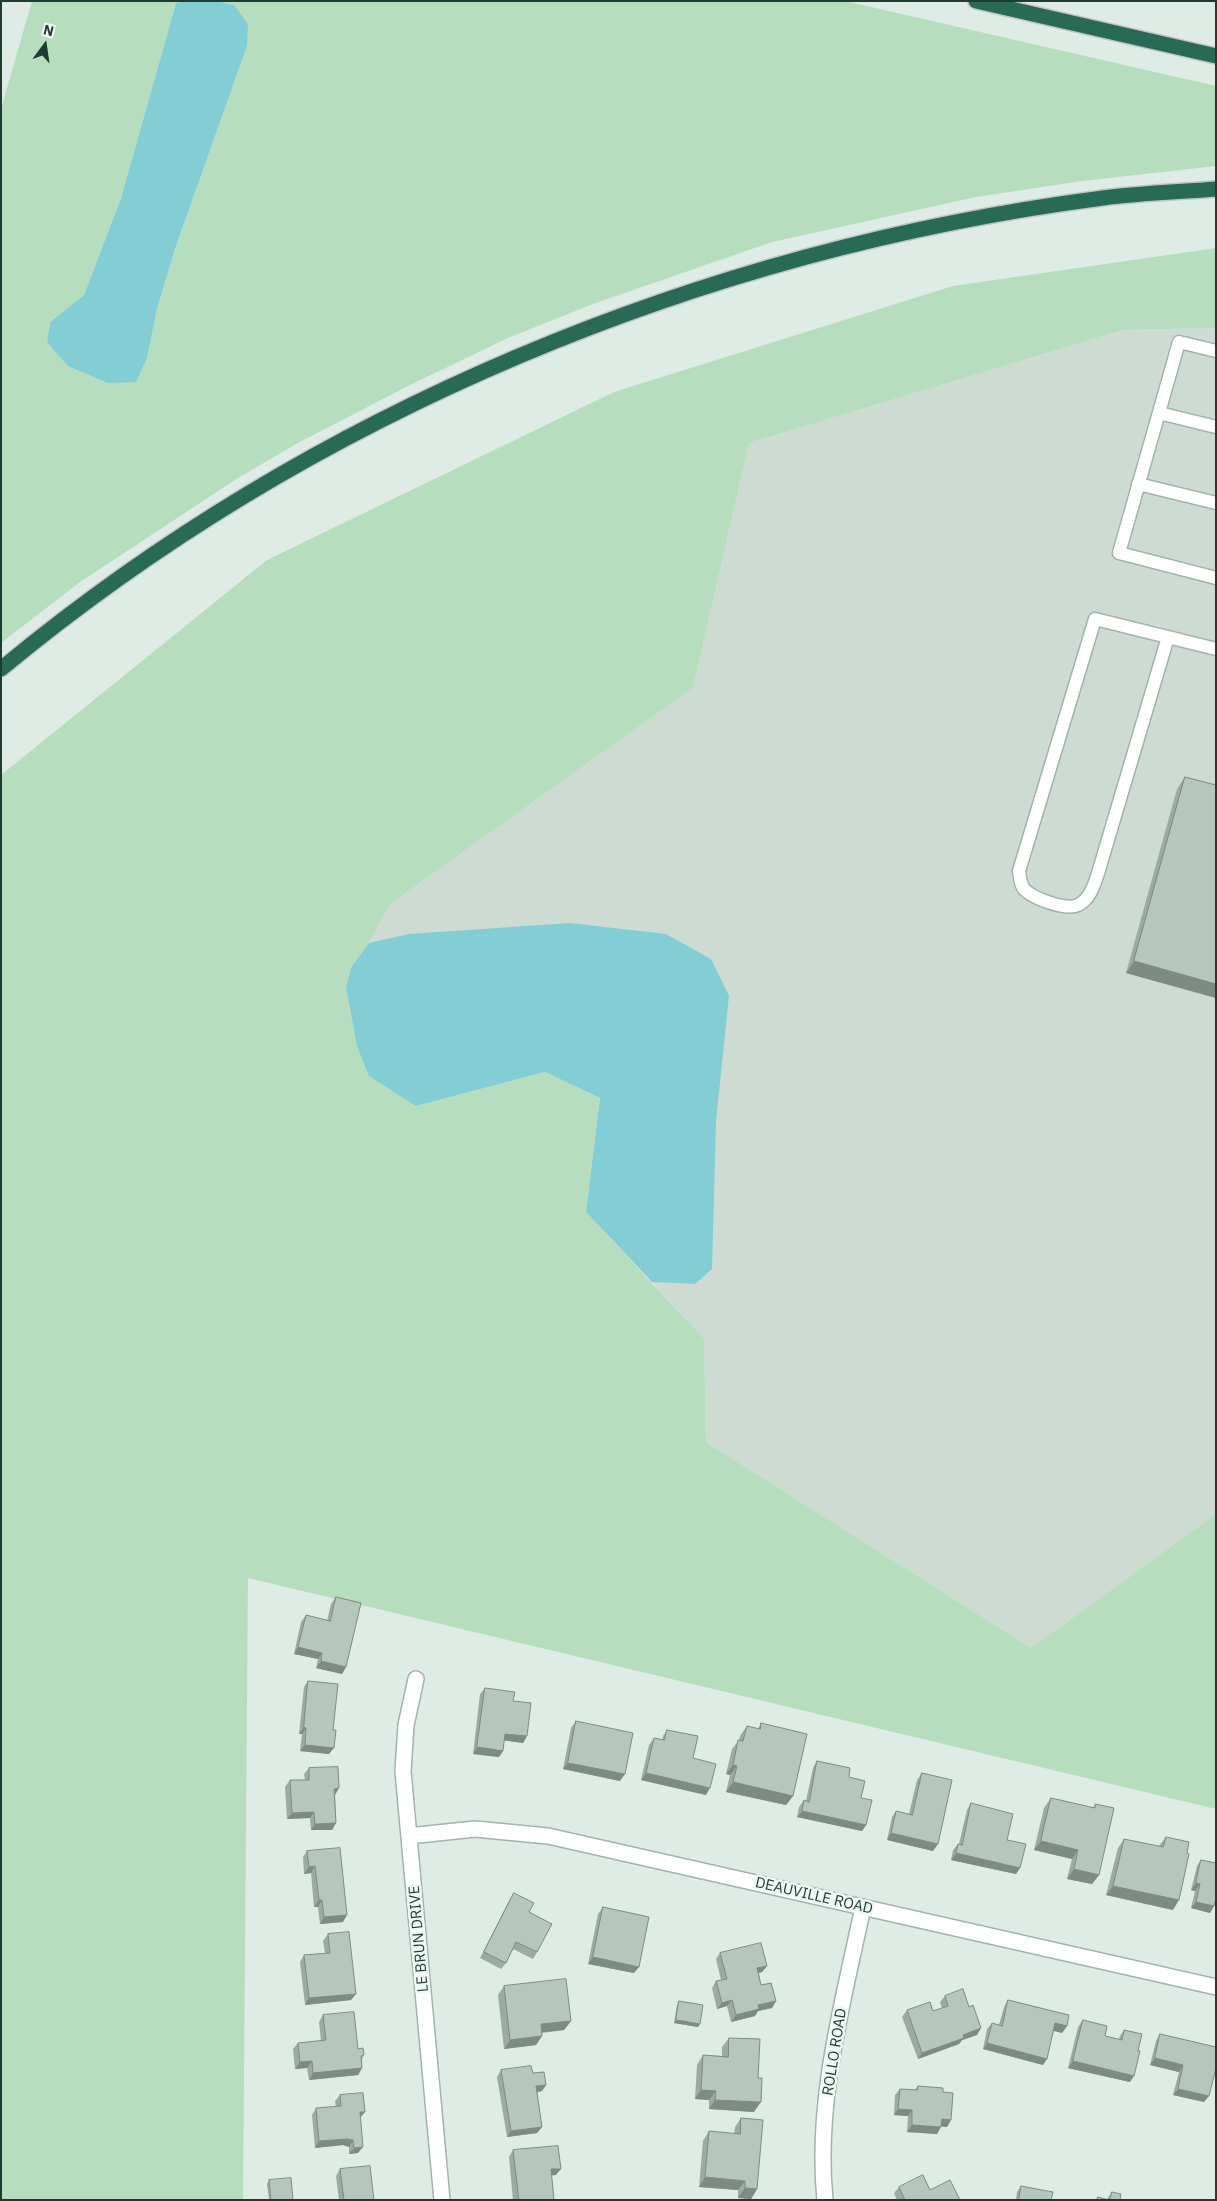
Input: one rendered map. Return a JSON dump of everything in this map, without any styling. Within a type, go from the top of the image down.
[{"type":"highway","points":[[976,1],[1216,56]]},
{"type":"highway","points":[[1,669],[79,608],[202,524],[311,458],[370,426],[520,354],[608,319],[740,275],[829,249],[965,221],[1104,198],[1216,189]]},
{"type":"street","name":"LE BRUN DRIVE","points":[[416,1679],[406,1725],[403,1771],[442,2200]]},
{"type":"street","name":"DEAUVILLE ROAD","points":[[409,1836],[475,1829],[548,1836],[1216,1987]]},
{"type":"street","name":"ROLLO ROAD","points":[[825,2200],[823,2181],[826,2110],[832,2065],[863,1907]]},
{"type":"lane","points":[[1216,351],[1179,342],[1119,553],[1216,578]]},
{"type":"lane","points":[[1159,413],[1216,427]]},
{"type":"lane","points":[[1138,484],[1216,503]]},
{"type":"lane","points":[[1168,637],[1090,895],[1077,906],[1061,906],[1042,900],[1024,890],[1020,881],[1019,871],[1095,620],[1168,637],[1216,649]]},
{"type":"shaded area","points":[[1216,328],[1216,1514],[1031,1648],[706,1442],[704,1340],[652,1282],[695,1284],[729,996],[369,943],[390,904],[693,688],[749,443],[1123,330]]},
{"type":"green space","points":[[32,1],[183,1],[176,3],[121,198],[84,295],[50,322],[47,342],[147,358],[157,309],[175,249],[247,46],[234,5],[217,1],[845,1],[1216,86],[1216,166],[1082,181],[976,197],[772,242],[593,304],[508,338],[410,385],[296,444],[238,478],[80,582],[1,643],[1,109]]},
{"type":"green space","points":[[1216,248],[1216,328],[1123,330],[749,443],[693,688],[390,904],[369,943],[352,966],[416,1106],[545,1072],[600,1098],[586,1212],[704,1339],[706,1442],[1031,1648],[1216,1514],[1216,1809],[248,1578],[243,2200],[1,2200],[1,775],[267,560],[614,392],[953,286]]},
{"type":"water","points":[[183,1],[217,1],[234,5],[248,24],[247,46],[175,249],[157,309],[147,358],[136,382],[108,383],[68,366],[47,342],[50,322],[84,295],[121,198],[176,3]]},
{"type":"water","points":[[570,923],[666,934],[711,959],[729,996],[716,1121],[712,1269],[695,1284],[652,1282],[586,1212],[600,1098],[545,1072],[416,1106],[369,1076],[357,1046],[346,987],[352,966],[369,943],[409,934]]},
{"type":"building","points":[[1185,777],[1216,785],[1216,984],[1134,961]]},
{"type":"building","points":[[336,1597],[361,1603],[346,1667],[321,1661],[322,1653],[298,1647],[306,1615],[330,1621]]},
{"type":"building","points":[[308,1681],[338,1684],[333,1730],[336,1730],[334,1748],[305,1745],[306,1728],[304,1727]]},
{"type":"building","points":[[485,1688],[515,1692],[513,1701],[531,1703],[527,1736],[505,1734],[503,1751],[477,1747]]},
{"type":"building","points":[[576,1721],[633,1733],[625,1774],[568,1763]]},
{"type":"building","points":[[761,1723],[807,1734],[793,1796],[733,1782],[737,1766],[733,1765],[738,1740],[743,1741],[747,1726],[760,1729]]},
{"type":"building","points":[[667,1730],[698,1736],[693,1758],[716,1764],[710,1788],[646,1773],[654,1738],[664,1740]]},
{"type":"building","points":[[817,1761],[850,1768],[849,1777],[865,1781],[861,1798],[872,1800],[866,1825],[802,1811],[804,1800],[809,1802]]},
{"type":"building","points":[[338,1767],[339,1788],[334,1789],[336,1823],[315,1824],[314,1812],[292,1813],[290,1780],[309,1780],[309,1768]]},
{"type":"building","points":[[922,1773],[952,1780],[938,1844],[891,1833],[896,1811],[912,1815]]},
{"type":"building","points":[[1051,1798],[1095,1808],[1095,1804],[1114,1808],[1099,1875],[1074,1869],[1078,1850],[1041,1841]]},
{"type":"building","points":[[971,1803],[1013,1814],[1007,1840],[1026,1844],[1020,1868],[956,1853],[958,1844],[962,1845]]},
{"type":"building","points":[[1166,1837],[1189,1842],[1187,1853],[1189,1854],[1179,1900],[1113,1886],[1124,1839],[1163,1847]]},
{"type":"building","points":[[340,1848],[347,1915],[324,1917],[322,1900],[319,1900],[315,1866],[309,1867],[307,1851]]},
{"type":"building","points":[[1201,1860],[1216,1863],[1216,1898],[1214,1906],[1196,1902],[1200,1884],[1196,1883]]},
{"type":"building","points":[[514,1893],[534,1903],[529,1912],[552,1924],[537,1952],[516,1942],[506,1963],[484,1952]]},
{"type":"building","points":[[603,1907],[649,1917],[639,1967],[593,1957]]},
{"type":"building","points":[[349,1932],[356,1994],[309,1998],[304,1955],[330,1953],[328,1934]]},
{"type":"building","points":[[761,1943],[767,1966],[757,1968],[761,1985],[771,1983],[776,2001],[758,2005],[759,2009],[736,2015],[732,2000],[722,2003],[716,1981],[727,1979],[720,1953]]},
{"type":"building","points":[[566,1979],[571,2021],[541,2024],[542,2036],[510,2040],[504,1986]]},
{"type":"building","points":[[963,1989],[969,2007],[973,2005],[981,2028],[963,2035],[964,2038],[922,2053],[907,2010],[930,2002],[933,2011],[948,2006],[945,1996]]},
{"type":"building","points":[[1008,2000],[1069,2015],[1067,2026],[1055,2023],[1047,2059],[987,2043],[992,2023],[1002,2026]]},
{"type":"building","points":[[679,2001],[703,2005],[700,2024],[676,2020]]},
{"type":"building","points":[[354,2012],[358,2049],[363,2048],[364,2055],[361,2056],[362,2068],[313,2073],[312,2061],[300,2062],[298,2043],[326,2040],[323,2015]]},
{"type":"building","points":[[1083,2020],[1107,2026],[1105,2036],[1122,2040],[1124,2030],[1142,2034],[1134,2076],[1073,2061]]},
{"type":"building","points":[[1160,2034],[1216,2047],[1216,2068],[1209,2096],[1178,2089],[1183,2065],[1155,2058]]},
{"type":"building","points":[[729,2038],[760,2039],[758,2078],[762,2078],[761,2102],[715,2100],[716,2091],[701,2090],[703,2055],[728,2057]]},
{"type":"building","points":[[531,2066],[533,2073],[544,2072],[546,2085],[536,2086],[542,2127],[511,2131],[501,2070]]},
{"type":"building","points":[[918,2086],[943,2088],[943,2092],[953,2093],[951,2120],[942,2119],[941,2127],[912,2125],[912,2110],[898,2109],[900,2089],[917,2090]]},
{"type":"building","points":[[363,2093],[365,2112],[360,2112],[363,2147],[354,2148],[353,2140],[347,2139],[319,2141],[316,2108],[341,2106],[340,2095]]},
{"type":"building","points":[[741,2118],[763,2120],[757,2189],[745,2188],[745,2181],[705,2177],[709,2131],[740,2134]]},
{"type":"building","points":[[558,2146],[561,2169],[551,2169],[554,2200],[519,2200],[513,2150]]},
{"type":"building","points":[[370,2166],[374,2200],[344,2200],[340,2169]]},
{"type":"building","points":[[923,2175],[930,2190],[950,2180],[960,2200],[905,2200],[899,2187]]},
{"type":"building","points":[[291,2178],[293,2200],[271,2200],[269,2180]]},
{"type":"building","points":[[1021,2186],[1053,2192],[1051,2200],[1019,2200]]},
{"type":"building","points":[[1112,2192],[1121,2194],[1120,2200],[1110,2200]]},
{"type":"building","points":[[1098,2197],[1108,2200],[1097,2200]]}]
